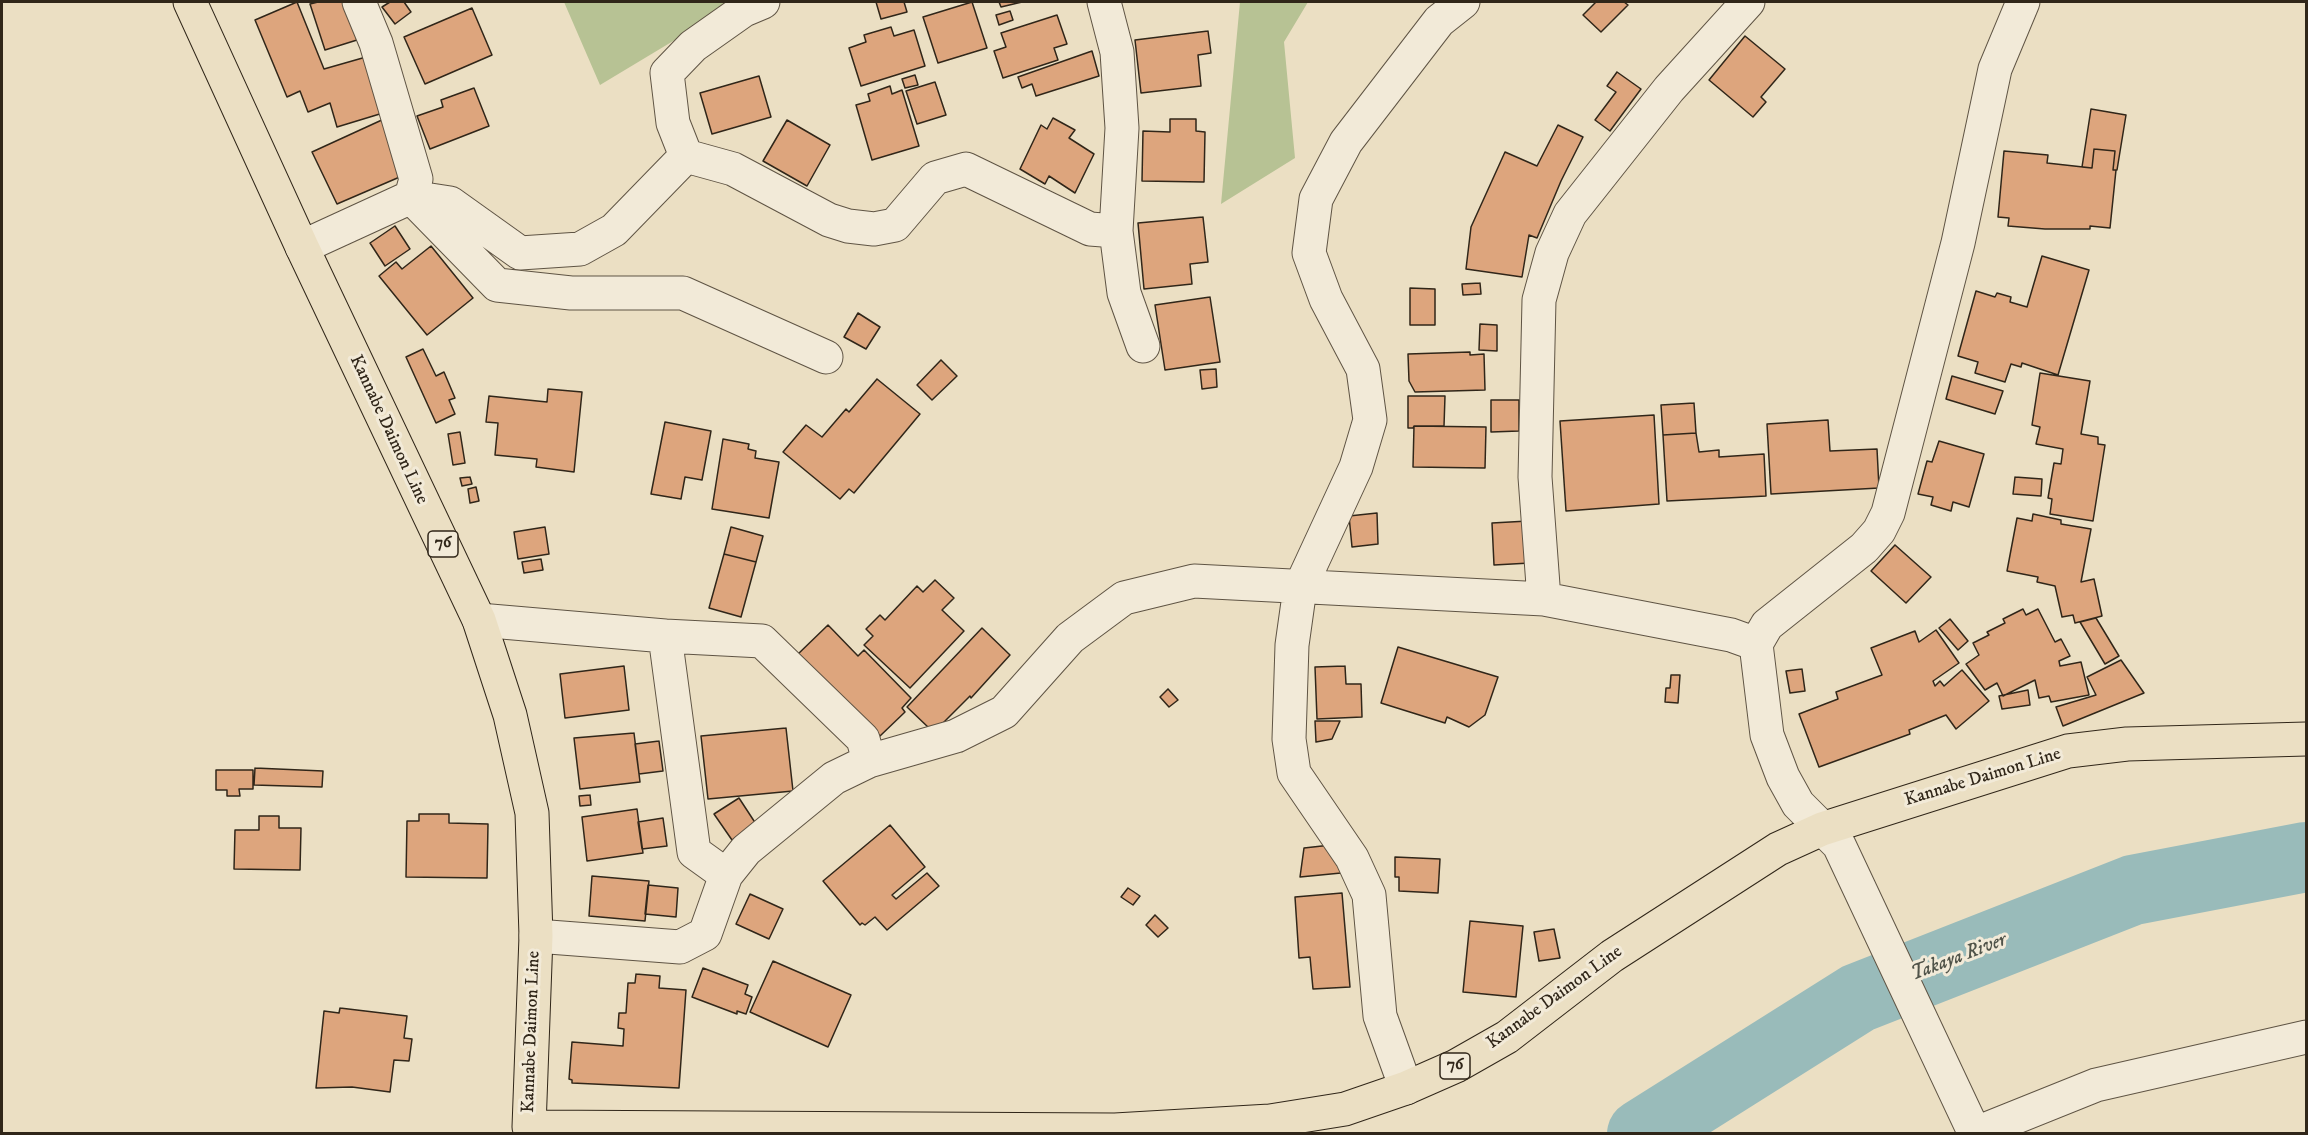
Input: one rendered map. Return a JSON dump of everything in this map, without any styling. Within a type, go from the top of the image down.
[{"type":"main road","name":"Kannabe Daimon Line","points":[[197,3],[302,246],[478,620],[510,715],[532,813],[536,936],[529,1130],[1115,1130],[1270,1121],[1345,1109],[1406,1088],[1456,1066],[1507,1037],[1622,950],[1778,849],[1831,837],[2068,751],[2127,744],[2307,740]]},
{"type":"street","points":[[359,2],[376,43],[416,179],[411,197]]},
{"type":"street","points":[[686,156],[673,123],[667,73],[693,45],[744,10],[763,2]]},
{"type":"street","points":[[1104,2],[1117,52],[1122,128],[1116,231],[1124,293],[1143,346]]},
{"type":"street","points":[[1406,1088],[1380,1016],[1369,895],[1352,858],[1294,773],[1289,740],[1292,645],[1300,588],[1356,466],[1370,420],[1363,369],[1326,299],[1309,253],[1316,199],[1346,142],[1438,21],[1463,2]]},
{"type":"street","points":[[1544,600],[1535,477],[1539,300],[1552,253],[1570,214],[1669,89],[1748,2]]},
{"type":"street","points":[[2023,2],[1995,69],[1958,243],[1888,513],[1879,531],[1864,548],[1767,625],[1756,644],[1767,735],[1783,777],[1798,804],[1831,837],[1974,1131],[2096,1085],[2307,1037]]},
{"type":"street","points":[[302,246],[411,197],[450,203],[520,253],[580,249],[614,230],[686,156]]},
{"type":"street","points":[[686,156],[733,169],[829,220],[848,226],[874,229],[895,225],[935,178],[966,169],[1090,229],[1116,231]]},
{"type":"street","points":[[411,197],[497,285],[571,293],[683,293],[826,357]]},
{"type":"street","points":[[536,936],[680,947],[705,934],[726,875],[746,850],[834,778],[869,761],[956,736],[1004,711],[1070,638],[1124,598],[1194,581],[1544,600],[1731,635],[1756,644]]},
{"type":"street","points":[[478,620],[665,636],[762,641],[863,739],[869,761]]},
{"type":"street","points":[[665,636],[694,852],[726,875]]},
{"type":"green space","points":[[564,2],[738,2],[600,85]]},
{"type":"green space","points":[[1240,2],[1308,2],[1284,42],[1295,158],[1221,204]]},
{"type":"building","points":[[297,2],[324,69],[366,57],[383,113],[337,127],[330,103],[308,112],[300,91],[287,97],[255,20]]},
{"type":"building","points":[[345,2],[357,40],[325,50],[310,4]]},
{"type":"building","points":[[390,2],[404,2],[411,12],[395,24],[382,7]]},
{"type":"building","points":[[876,2],[904,2],[907,12],[881,19]]},
{"type":"building","points":[[972,2],[987,48],[938,63],[923,17]]},
{"type":"building","points":[[999,2],[1022,2],[1001,7]]},
{"type":"building","points":[[1596,2],[1624,2],[1628,5],[1601,32],[1583,15]]},
{"type":"building","points":[[472,8],[492,55],[425,84],[404,37]]},
{"type":"building","points":[[1010,11],[1013,20],[999,25],[996,15]]},
{"type":"building","points":[[1057,15],[1067,44],[1054,48],[1058,60],[1003,78],[994,51],[1006,47],[1001,33]]},
{"type":"building","points":[[891,27],[894,36],[914,30],[925,66],[861,86],[849,48],[866,42],[864,35]]},
{"type":"building","points":[[1208,31],[1211,53],[1198,55],[1201,86],[1141,93],[1135,40]]},
{"type":"building","points":[[1745,36],[1785,69],[1761,97],[1766,102],[1753,117],[1709,80]]},
{"type":"building","points":[[1092,51],[1099,76],[1036,96],[1032,84],[1022,88],[1018,77]]},
{"type":"building","points":[[1617,72],[1641,89],[1610,131],[1595,120],[1616,92],[1607,86]]},
{"type":"building","points":[[915,75],[918,85],[905,88],[902,79]]},
{"type":"building","points":[[759,76],[771,117],[712,134],[700,93]]},
{"type":"building","points":[[935,82],[946,115],[917,124],[906,91]]},
{"type":"building","points":[[890,86],[892,94],[902,90],[919,146],[872,160],[856,105],[870,101],[868,94]]},
{"type":"building","points":[[474,88],[489,126],[430,149],[417,116],[443,107],[441,100]]},
{"type":"building","points":[[2091,109],[2126,115],[2117,170],[2113,170],[2115,151],[2094,149],[2092,168],[2082,167]]},
{"type":"building","points":[[1053,118],[1075,130],[1069,138],[1094,154],[1075,193],[1049,176],[1045,184],[1020,169],[1041,125],[1047,129]]},
{"type":"building","points":[[384,119],[402,176],[337,204],[312,152]]},
{"type":"building","points":[[1170,119],[1196,119],[1196,131],[1205,132],[1204,182],[1142,181],[1143,131],[1170,132]]},
{"type":"building","points":[[787,120],[830,145],[807,186],[763,161]]},
{"type":"building","points":[[1558,125],[1583,137],[1537,238],[1529,235],[1522,277],[1466,269],[1471,227],[1505,152],[1537,166]]},
{"type":"building","points":[[2094,149],[2115,151],[2113,170],[2116,170],[2110,228],[2090,226],[2090,229],[2045,229],[2008,226],[2009,218],[1998,217],[2004,151],[2048,155],[2047,163],[2092,168]]},
{"type":"building","points":[[1203,217],[1208,262],[1190,264],[1192,284],[1144,289],[1138,223]]},
{"type":"building","points":[[395,226],[410,249],[385,266],[370,243]]},
{"type":"building","points":[[431,246],[473,298],[427,335],[379,276],[396,262],[402,269]]},
{"type":"building","points":[[2042,256],[2089,270],[2058,375],[2022,363],[2021,367],[2011,364],[2005,382],[1975,373],[1978,362],[1958,356],[1976,291],[1995,297],[1997,293],[2011,297],[2010,302],[2027,307]]},
{"type":"building","points":[[1480,283],[1481,294],[1463,295],[1462,284]]},
{"type":"building","points":[[1410,288],[1435,289],[1435,325],[1410,325]]},
{"type":"building","points":[[1210,297],[1220,362],[1165,370],[1155,305]]},
{"type":"building","points":[[858,313],[880,327],[866,349],[844,337]]},
{"type":"building","points":[[1480,324],[1497,325],[1497,351],[1479,350]]},
{"type":"building","points":[[423,349],[436,376],[444,372],[455,398],[449,400],[455,414],[436,423],[406,357]]},
{"type":"building","points":[[1470,352],[1470,355],[1484,354],[1485,390],[1415,392],[1409,381],[1408,354]]},
{"type":"building","points":[[941,360],[957,376],[932,400],[917,385]]},
{"type":"building","points":[[1216,369],[1217,387],[1202,389],[1200,370]]},
{"type":"building","points":[[2040,373],[2090,381],[2081,434],[2098,437],[2098,444],[2105,445],[2093,521],[2050,514],[2052,499],[2048,498],[2054,463],[2061,464],[2063,449],[2036,444],[2040,427],[2032,425]]},
{"type":"building","points":[[1952,376],[2003,391],[1995,414],[1946,399]]},
{"type":"building","points":[[877,379],[920,414],[854,493],[849,489],[840,499],[783,452],[806,425],[822,437],[846,409],[849,412]]},
{"type":"building","points":[[548,389],[582,392],[574,472],[536,467],[537,459],[495,455],[498,423],[486,422],[489,396],[547,402]]},
{"type":"building","points":[[1408,396],[1445,396],[1444,426],[1408,428]]},
{"type":"building","points":[[1491,400],[1519,400],[1519,431],[1491,432]]},
{"type":"building","points":[[1694,403],[1696,433],[1663,435],[1661,405]]},
{"type":"building","points":[[1654,415],[1659,504],[1566,511],[1560,421]]},
{"type":"building","points":[[1828,420],[1830,451],[1877,449],[1879,488],[1771,494],[1767,424]]},
{"type":"building","points":[[665,422],[711,431],[702,480],[685,477],[681,499],[651,494]]},
{"type":"building","points":[[1414,426],[1486,427],[1485,468],[1413,467]]},
{"type":"building","points":[[460,432],[465,463],[453,465],[448,434]]},
{"type":"building","points":[[1696,433],[1699,452],[1719,450],[1719,457],[1764,454],[1766,496],[1667,501],[1663,435]]},
{"type":"building","points":[[723,439],[749,444],[748,449],[756,451],[755,458],[779,462],[769,518],[712,509]]},
{"type":"building","points":[[1939,441],[1984,454],[1969,507],[1953,502],[1951,511],[1931,505],[1933,497],[1918,494],[1927,461],[1932,462]]},
{"type":"building","points":[[470,477],[472,484],[462,486],[460,478]]},
{"type":"building","points":[[2015,477],[2042,479],[2041,496],[2013,494]]},
{"type":"building","points":[[476,487],[479,501],[470,503],[468,489]]},
{"type":"building","points":[[1377,513],[1378,544],[1352,547],[1349,516]]},
{"type":"building","points":[[2033,514],[2061,520],[2061,524],[2091,529],[2081,582],[2094,579],[2102,616],[2075,623],[2073,615],[2062,617],[2055,586],[2037,582],[2038,577],[2007,571],[2017,518],[2032,521]]},
{"type":"building","points":[[1528,521],[1530,563],[1494,565],[1492,523]]},
{"type":"building","points":[[545,527],[549,554],[518,559],[514,532]]},
{"type":"building","points":[[731,527],[763,536],[756,562],[724,554]]},
{"type":"building","points":[[1895,545],[1931,577],[1906,603],[1871,571]]},
{"type":"building","points":[[724,554],[756,562],[741,617],[709,608]]},
{"type":"building","points":[[541,559],[543,570],[524,573],[522,562]]},
{"type":"building","points":[[935,580],[954,598],[942,610],[964,631],[910,688],[864,645],[873,636],[866,629],[880,615],[885,620],[917,586],[923,592]]},
{"type":"building","points":[[2023,609],[2026,615],[2038,609],[2055,642],[2061,639],[2070,656],[2059,661],[2060,666],[2081,662],[2089,695],[2051,702],[2049,696],[2039,698],[2035,680],[2003,696],[1997,683],[1985,690],[1966,664],[1979,655],[1973,643],[1989,635],[1987,632],[2005,623],[2003,619]]},
{"type":"building","points":[[2096,618],[2119,656],[2105,664],[2080,622]]},
{"type":"building","points":[[1950,619],[1968,641],[1958,650],[1939,628]]},
{"type":"building","points":[[828,625],[858,656],[864,650],[911,698],[902,708],[905,712],[880,736],[796,656]]},
{"type":"building","points":[[982,628],[1010,655],[971,698],[970,696],[943,723],[929,728],[907,707]]},
{"type":"building","points":[[1936,630],[1959,663],[1933,681],[1935,686],[1940,681],[1944,686],[1962,670],[1989,701],[1956,729],[1946,715],[1909,730],[1910,734],[1819,767],[1799,714],[1838,699],[1836,692],[1882,675],[1871,648],[1915,631],[1919,642]]},
{"type":"building","points":[[1398,647],[1498,677],[1485,715],[1469,727],[1447,717],[1445,723],[1381,703]]},
{"type":"building","points":[[2121,660],[2144,693],[2063,726],[2056,707],[2096,695],[2087,677]]},
{"type":"building","points":[[624,666],[629,710],[565,718],[560,674]]},
{"type":"building","points":[[1345,666],[1346,684],[1361,684],[1362,717],[1317,719],[1315,667]]},
{"type":"building","points":[[1802,669],[1805,691],[1790,693],[1786,671]]},
{"type":"building","points":[[1671,675],[1680,675],[1678,703],[1665,702],[1666,688],[1670,688]]},
{"type":"building","points":[[1168,689],[1178,700],[1169,707],[1160,697]]},
{"type":"building","points":[[2028,690],[2030,705],[2002,709],[1999,696]]},
{"type":"building","points":[[1315,721],[1340,721],[1332,739],[1316,742]]},
{"type":"building","points":[[786,728],[793,791],[708,799],[701,736]]},
{"type":"building","points":[[634,733],[640,782],[580,789],[574,738]]},
{"type":"building","points":[[659,741],[663,771],[639,774],[635,744]]},
{"type":"building","points":[[255,768],[323,771],[322,787],[254,785]]},
{"type":"building","points":[[216,770],[253,770],[253,789],[239,789],[240,796],[227,796],[227,790],[216,790]]},
{"type":"building","points":[[590,795],[591,805],[580,806],[579,796]]},
{"type":"building","points":[[739,798],[756,824],[732,840],[714,814]]},
{"type":"building","points":[[637,809],[643,853],[587,861],[582,817]]},
{"type":"building","points":[[419,814],[449,814],[449,823],[488,824],[487,878],[406,877],[407,821],[419,821]]},
{"type":"building","points":[[259,816],[279,816],[279,828],[301,828],[300,870],[234,869],[235,830],[259,830]]},
{"type":"building","points":[[663,818],[667,846],[642,849],[638,822]]},
{"type":"building","points":[[890,825],[925,867],[892,895],[896,899],[927,873],[939,886],[887,930],[875,917],[865,925],[862,923],[860,925],[823,881]]},
{"type":"building","points":[[1331,845],[1341,873],[1300,877],[1304,848]]},
{"type":"building","points":[[1395,857],[1440,859],[1438,893],[1399,891],[1399,877],[1395,877]]},
{"type":"building","points":[[592,876],[649,881],[645,921],[589,916]]},
{"type":"building","points":[[648,885],[678,888],[676,917],[645,914]]},
{"type":"building","points":[[1128,888],[1140,896],[1133,905],[1121,897]]},
{"type":"building","points":[[1342,893],[1350,987],[1313,989],[1310,957],[1299,958],[1295,897]]},
{"type":"building","points":[[750,894],[783,909],[769,939],[736,924]]},
{"type":"building","points":[[1155,915],[1168,928],[1158,937],[1146,925]]},
{"type":"building","points":[[1470,921],[1523,926],[1516,997],[1463,992]]},
{"type":"building","points":[[1554,929],[1560,958],[1539,961],[1534,932]]},
{"type":"building","points":[[773,961],[851,995],[828,1047],[750,1012]]},
{"type":"building","points":[[703,968],[748,985],[745,994],[752,997],[746,1014],[737,1011],[737,1014],[692,997]]},
{"type":"building","points":[[636,974],[660,976],[659,988],[686,990],[679,1088],[572,1083],[569,1079],[572,1042],[623,1046],[624,1029],[618,1028],[619,1013],[626,1013],[628,983],[635,983]]},
{"type":"building","points":[[340,1008],[407,1016],[404,1038],[412,1039],[409,1061],[394,1060],[390,1092],[352,1087],[316,1088],[324,1011],[339,1013]]},
{"type":"waterway","name":"Takaya River","points":[[1642,1134],[1858,998],[2133,890],[2306,857]]}]
